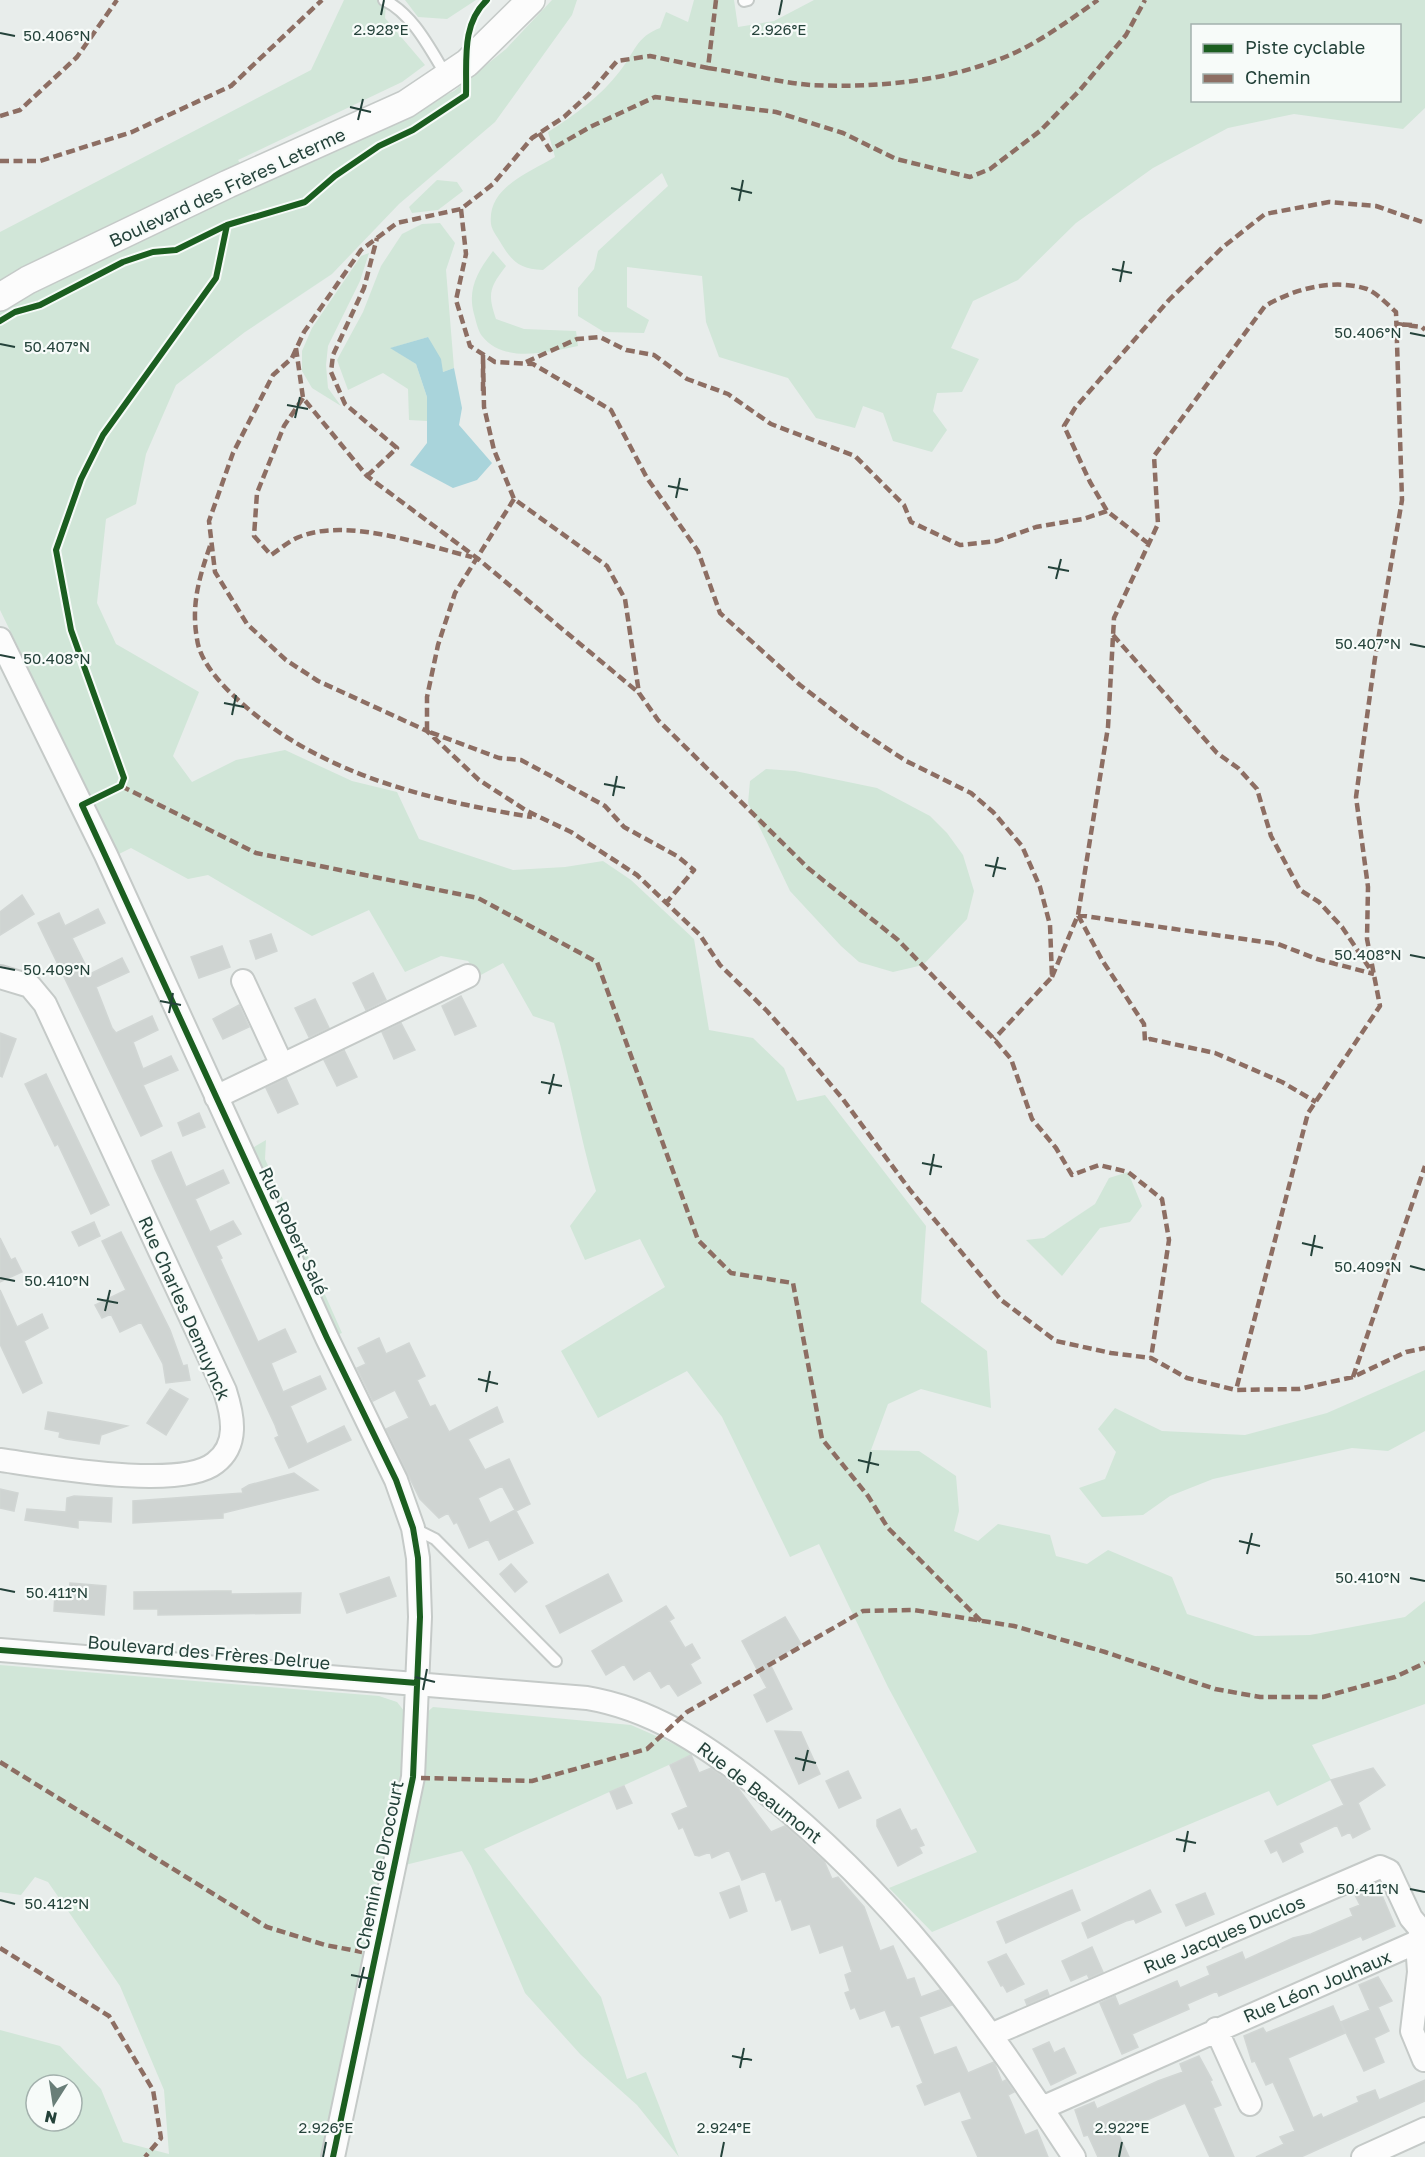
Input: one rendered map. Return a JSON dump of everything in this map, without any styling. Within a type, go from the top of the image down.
[{"type":"street","name":"Boulevard des Frères Leterme","points":[[0,297],[28,280],[228,184],[405,104],[467,63],[531,0]]},
{"type":"street","name":"Rue Robert Salé","points":[[0,639],[102,845],[322,1327],[396,1480],[413,1528],[420,1587],[417,1683]]},
{"type":"street","points":[[216,1097],[468,976]]},
{"type":"street","name":"Rue Charles Demuynck","points":[[0,977],[30,986],[45,1004],[225,1391],[232,1413],[233,1427],[226,1452],[215,1464],[200,1471],[182,1474],[109,1474],[0,1460]]},
{"type":"street","points":[[243,981],[282,1065]]},
{"type":"street","name":"Boulevard des Frères Delrue","points":[[0,1650],[417,1683]]},
{"type":"street","name":"Rue de Beaumont","points":[[417,1683],[616,1702],[642,1712],[708,1747],[780,1804],[844,1860],[877,1894],[936,1962],[993,2034],[1074,2157]]},
{"type":"street","name":"Chemin de Drocourt","points":[[333,2157],[412,1787],[417,1683]]},
{"type":"street","name":"Rue Jacques Duclos","points":[[993,2034],[1380,1868],[1389,1871],[1411,1918],[1422,1934]]},
{"type":"street","name":"Rue Léon Jouhaux","points":[[1041,2108],[1422,1934],[1412,2031],[1424,2060]]},
{"type":"street","points":[[1216,2030],[1250,2104]]},
{"type":"street","points":[[1363,2157],[1425,2129]]},
{"type":"lane","points":[[389,1],[423,38],[447,78]]},
{"type":"lane","points":[[413,1528],[435,1539],[556,1661]]},
{"type":"green space","points":[[344,0],[386,0],[385,18],[425,65],[402,82],[238,160],[253,183],[454,91],[506,49],[552,0],[577,0],[572,15],[495,122],[399,204],[332,274],[245,332],[176,385],[146,454],[136,504],[106,519],[97,603],[116,644],[199,692],[173,756],[192,782],[236,760],[285,750],[352,781],[397,792],[419,839],[513,870],[565,867],[603,861],[631,880],[694,939],[709,1030],[753,1038],[784,1068],[797,1101],[825,1095],[926,1226],[921,1302],[987,1351],[991,1408],[921,1389],[888,1404],[871,1450],[919,1451],[956,1476],[959,1511],[954,1531],[978,1541],[998,1524],[1050,1535],[1056,1556],[1087,1564],[1108,1550],[1172,1577],[1187,1614],[1255,1636],[1310,1635],[1405,1617],[1425,1601],[1425,1704],[1312,1745],[1331,1780],[1277,1806],[1269,1791],[932,1932],[889,1888],[977,1852],[888,1687],[819,1544],[790,1557],[722,1417],[687,1371],[598,1418],[561,1351],[665,1287],[640,1239],[585,1260],[570,1226],[596,1191],[554,1023],[533,1016],[503,963],[479,976],[468,961],[441,956],[405,972],[369,910],[312,936],[208,875],[188,879],[131,848],[119,854],[0,610],[0,232],[311,70]]},
{"type":"green space","points":[[405,0],[476,0],[447,19],[418,17]]},
{"type":"green space","points":[[694,0],[734,0],[738,27],[774,21],[814,0],[1425,0],[1425,108],[1403,129],[1294,114],[1228,128],[1153,168],[1076,223],[1018,280],[973,301],[951,348],[979,359],[962,392],[937,393],[933,411],[947,430],[932,452],[893,441],[883,413],[863,406],[855,428],[816,418],[788,378],[719,357],[706,322],[702,276],[627,267],[627,307],[649,320],[644,333],[604,332],[578,316],[578,288],[594,269],[598,251],[668,186],[662,173],[543,270],[529,268],[514,261],[494,232],[491,224],[492,211],[503,191],[522,175],[555,157],[548,132],[578,112],[605,89],[641,41],[660,28],[666,12],[688,22]]},
{"type":"green space","points":[[437,180],[457,182],[463,191],[438,210],[412,213],[409,207]]},
{"type":"green space","points":[[440,223],[455,243],[446,270],[454,368],[443,372],[428,337],[391,348],[416,364],[427,397],[427,421],[409,420],[408,389],[383,373],[348,390],[337,360],[363,312],[381,266],[402,234],[422,224]]},
{"type":"green space","points":[[493,251],[506,266],[493,285],[491,296],[496,319],[524,329],[576,331],[578,346],[540,353],[514,353],[491,345],[482,336],[472,305],[473,288],[479,273]]},
{"type":"green space","points":[[369,253],[360,281],[328,346],[326,365],[328,388],[341,406],[312,388],[302,371],[302,351],[312,328],[361,256]]},
{"type":"green space","points":[[766,769],[795,771],[877,788],[930,816],[947,833],[963,855],[974,891],[967,919],[923,965],[893,972],[859,962],[790,891],[748,803],[750,781]]},
{"type":"green space","points":[[266,1140],[265,1159],[342,1333],[334,1336],[249,1150]]},
{"type":"green space","points":[[1128,1172],[1142,1206],[1130,1222],[1100,1228],[1062,1276],[1026,1240],[1044,1238],[1095,1204],[1109,1178]]},
{"type":"green space","points":[[1425,1370],[1425,1431],[1388,1451],[1352,1448],[1213,1479],[1170,1496],[1143,1515],[1102,1517],[1079,1488],[1105,1479],[1116,1452],[1098,1429],[1115,1408],[1162,1431],[1245,1435],[1327,1413]]},
{"type":"green space","points":[[0,1665],[379,1696],[397,1702],[405,1712],[405,1776],[326,2157],[0,2157],[0,2030],[60,2046],[101,2089],[123,2142],[169,2154],[164,2090],[120,1986],[48,1882],[35,1877],[21,1895],[0,1892]]},
{"type":"green space","points":[[433,1707],[631,1725],[695,1753],[484,1849],[601,1997],[627,2079],[646,2072],[679,2157],[637,2105],[581,2055],[525,1993],[471,1866],[462,1851],[405,1865],[425,1714]]},
{"type":"water","points":[[428,337],[441,359],[443,372],[454,368],[462,408],[459,425],[492,463],[477,480],[453,488],[410,465],[427,443],[427,397],[416,364],[390,348]]},
{"type":"building","points":[[22,895],[34,914],[0,935],[0,912]]},
{"type":"building","points":[[98,909],[105,923],[72,938],[90,974],[122,958],[129,972],[96,987],[112,1028],[116,1033],[152,1016],[158,1030],[133,1042],[143,1069],[171,1056],[178,1070],[143,1085],[162,1126],[141,1136],[38,923],[59,913],[65,926]]},
{"type":"building","points":[[271,934],[277,951],[256,959],[250,941]]},
{"type":"building","points":[[222,946],[230,967],[199,978],[191,957]]},
{"type":"building","points":[[373,973],[386,1000],[366,1010],[353,983]]},
{"type":"building","points":[[461,996],[476,1026],[455,1035],[442,1006]]},
{"type":"building","points":[[315,999],[329,1028],[309,1037],[295,1008]]},
{"type":"building","points":[[239,1005],[249,1027],[223,1039],[213,1019]]},
{"type":"building","points":[[401,1023],[415,1050],[394,1059],[382,1032]]},
{"type":"building","points":[[0,1033],[16,1039],[2,1077],[0,1076]]},
{"type":"building","points":[[344,1050],[357,1077],[337,1086],[324,1060]]},
{"type":"building","points":[[46,1074],[109,1205],[91,1214],[58,1144],[55,1146],[25,1084]]},
{"type":"building","points":[[286,1078],[298,1104],[278,1113],[266,1088]]},
{"type":"building","points":[[199,1113],[205,1127],[183,1136],[178,1123]]},
{"type":"building","points":[[171,1152],[186,1187],[223,1170],[229,1183],[195,1199],[210,1232],[233,1221],[241,1234],[216,1246],[258,1342],[285,1329],[296,1352],[271,1363],[283,1392],[320,1376],[326,1389],[290,1406],[307,1444],[344,1426],[351,1440],[289,1468],[275,1438],[279,1436],[275,1425],[152,1161]]},
{"type":"building","points":[[94,1222],[100,1236],[79,1246],[72,1232]]},
{"type":"building","points":[[121,1232],[170,1330],[183,1366],[187,1365],[190,1380],[166,1383],[163,1364],[141,1322],[120,1332],[111,1314],[102,1318],[95,1305],[126,1290],[102,1241]]},
{"type":"building","points":[[0,1238],[11,1260],[15,1258],[22,1272],[0,1282]]},
{"type":"building","points":[[0,1290],[17,1327],[42,1314],[48,1328],[24,1341],[42,1383],[23,1393],[0,1344]]},
{"type":"building","points":[[379,1338],[386,1354],[409,1343],[425,1376],[417,1380],[430,1407],[435,1405],[449,1432],[497,1407],[503,1422],[468,1439],[485,1470],[509,1459],[530,1504],[516,1511],[533,1543],[499,1560],[488,1539],[469,1548],[457,1522],[454,1524],[448,1513],[439,1518],[420,1499],[386,1429],[409,1418],[395,1390],[373,1401],[357,1368],[366,1364],[358,1348]],"holes":[[[502,1486],[515,1510],[490,1523],[478,1498]]]},
{"type":"building","points":[[170,1389],[188,1399],[166,1435],[147,1423]]},
{"type":"building","points":[[48,1412],[127,1426],[101,1435],[99,1444],[66,1439],[59,1437],[60,1432],[45,1429]]},
{"type":"building","points":[[294,1473],[318,1490],[223,1513],[223,1518],[133,1523],[133,1501],[243,1493],[242,1489],[249,1485]]},
{"type":"building","points":[[0,1489],[18,1493],[14,1511],[0,1508]]},
{"type":"building","points":[[74,1496],[112,1498],[111,1522],[78,1520],[78,1528],[25,1520],[27,1509],[66,1512],[67,1498]]},
{"type":"building","points":[[511,1564],[527,1582],[515,1592],[500,1574]]},
{"type":"building","points":[[608,1574],[622,1601],[560,1633],[546,1606]]},
{"type":"building","points":[[389,1577],[396,1596],[347,1613],[340,1594]]},
{"type":"building","points":[[70,1583],[106,1586],[104,1615],[54,1611],[55,1592],[69,1591]]},
{"type":"building","points":[[231,1591],[231,1594],[301,1593],[300,1613],[158,1615],[158,1609],[134,1609],[134,1592]]},
{"type":"building","points":[[666,1606],[674,1618],[669,1621],[685,1648],[692,1644],[700,1658],[690,1664],[701,1683],[678,1696],[669,1683],[661,1688],[650,1670],[634,1680],[624,1664],[606,1675],[592,1651]]},
{"type":"building","points":[[785,1617],[801,1644],[769,1662],[792,1709],[767,1722],[754,1695],[767,1688],[742,1641]]},
{"type":"building","points":[[775,1731],[801,1732],[820,1774],[799,1784]]},
{"type":"building","points":[[691,1755],[699,1773],[711,1768],[738,1788],[771,1832],[785,1826],[824,1861],[832,1879],[838,1877],[864,1907],[880,1951],[893,1946],[907,1980],[914,1978],[921,1997],[940,1990],[952,2005],[919,2017],[934,2055],[956,2047],[968,2073],[994,2062],[1002,2082],[1006,2080],[1014,2092],[1008,2095],[1025,2135],[1037,2130],[1048,2157],[978,2157],[962,2122],[972,2119],[960,2091],[925,2105],[917,2086],[923,2083],[899,2024],[892,2027],[885,2010],[860,2019],[855,2007],[851,2009],[845,1993],[850,1991],[845,1975],[852,1972],[843,1945],[820,1953],[810,1924],[792,1930],[781,1899],[776,1901],[765,1871],[742,1880],[729,1850],[712,1858],[710,1852],[695,1855],[683,1827],[679,1829],[672,1814],[688,1807],[670,1765]]},
{"type":"building","points":[[1373,1768],[1385,1785],[1358,1803],[1370,1829],[1353,1838],[1350,1832],[1342,1836],[1337,1825],[1299,1843],[1303,1852],[1283,1862],[1277,1850],[1271,1853],[1265,1841],[1344,1805],[1331,1780]]},
{"type":"building","points":[[848,1771],[861,1798],[839,1808],[826,1781]]},
{"type":"building","points":[[624,1786],[632,1803],[617,1809],[610,1792]]},
{"type":"building","points":[[900,1809],[911,1831],[916,1829],[924,1845],[919,1847],[922,1853],[898,1866],[877,1826],[877,1820]]},
{"type":"building","points":[[1379,1882],[1384,1891],[1381,1893],[1395,1926],[1363,1940],[1361,1936],[1219,1996],[1217,1991],[1187,2004],[1189,2009],[1132,2034],[1138,2047],[1122,2054],[1100,2003],[1115,1996],[1119,2006],[1177,1981],[1180,1988],[1210,1975],[1207,1967],[1242,1952],[1245,1960],[1293,1938],[1311,1934],[1353,1916],[1350,1909],[1360,1905],[1354,1893]]},
{"type":"building","points":[[739,1886],[747,1911],[730,1918],[720,1893]]},
{"type":"building","points":[[1072,1890],[1080,1910],[1006,1943],[997,1922]]},
{"type":"building","points":[[1150,1890],[1161,1912],[1136,1923],[1134,1919],[1126,1921],[1088,1938],[1082,1923]]},
{"type":"building","points":[[1205,1893],[1214,1914],[1186,1926],[1176,1905]]},
{"type":"building","points":[[1092,1947],[1103,1972],[1089,1978],[1087,1974],[1071,1981],[1062,1961]]},
{"type":"building","points":[[1006,1954],[1024,1984],[1007,1992],[1003,1985],[1001,1986],[988,1962]]},
{"type":"building","points":[[1378,1977],[1392,2001],[1378,2007],[1389,2031],[1374,2038],[1384,2062],[1364,2071],[1341,2022],[1370,2010],[1359,1985]]},
{"type":"building","points":[[1047,1990],[1049,1995],[1027,2005],[1025,2000]]},
{"type":"building","points":[[1333,2006],[1345,2033],[1288,2058],[1313,2118],[1321,2114],[1323,2118],[1359,2102],[1357,2097],[1375,2090],[1379,2100],[1425,2080],[1425,2101],[1301,2157],[1256,2157],[1284,2144],[1280,2137],[1295,2131],[1273,2082],[1266,2085],[1255,2061],[1252,2062],[1244,2036],[1263,2028],[1266,2033]]},
{"type":"building","points":[[1049,2042],[1054,2053],[1064,2048],[1076,2073],[1051,2085],[1033,2049]]},
{"type":"building","points":[[1199,2056],[1212,2080],[1210,2081],[1221,2105],[1213,2108],[1234,2157],[1210,2157],[1185,2103],[1118,2133],[1129,2157],[1098,2157],[1088,2135],[1084,2136],[1075,2110],[1094,2102],[1097,2109],[1183,2072],[1180,2064]]},
{"type":"marked path","points":[[0,116],[20,110],[77,57],[117,0]]},
{"type":"marked path","points":[[0,161],[40,161],[132,132],[231,86],[322,0]]},
{"type":"marked path","points":[[716,0],[708,68],[650,56],[617,61],[589,94],[564,117],[532,138],[493,184],[461,209],[397,223],[361,250],[304,332],[292,358],[273,375],[233,453],[209,521],[215,572],[247,624],[286,660],[318,681],[427,731],[479,780],[527,811],[571,832],[637,875],[700,935],[720,965],[767,1011],[799,1047],[842,1098],[910,1190],[1001,1300],[1056,1341],[1111,1353],[1151,1358],[1187,1378],[1236,1390],[1299,1389],[1353,1377],[1406,1352],[1425,1348]]},
{"type":"marked path","points":[[708,68],[811,85],[883,84],[931,78],[978,67],[1013,54],[1051,32],[1098,0]]},
{"type":"marked path","points":[[539,133],[550,150],[590,127],[655,97],[776,112],[843,133],[896,159],[970,177],[990,169],[1040,131],[1080,90],[1126,35],[1145,0]]},
{"type":"marked path","points":[[1149,544],[1107,511],[1090,482],[1064,426],[1075,408],[1169,300],[1223,247],[1265,214],[1329,202],[1376,206],[1425,223]]},
{"type":"marked path","points":[[461,209],[466,254],[456,300],[470,346],[495,362],[533,364],[611,410],[647,478],[698,551],[720,613],[800,685],[856,728],[906,761],[971,793],[993,812],[1022,846],[1040,887],[1050,925],[1052,977],[994,1039]]},
{"type":"marked path","points":[[367,476],[397,448],[345,404],[331,372],[333,355],[364,288],[377,238]]},
{"type":"marked path","points":[[1052,977],[1078,915],[1108,727],[1114,618],[1158,524],[1154,456],[1265,306],[1288,295],[1314,287],[1341,285],[1367,289],[1396,312],[1402,500],[1375,658],[1356,797],[1368,887],[1367,939],[1380,1006],[1308,1113],[1236,1390]]},
{"type":"marked path","points":[[1412,325],[1397,324],[1422,327],[1425,330]]},
{"type":"marked path","points":[[526,362],[577,339],[600,337],[626,350],[654,355],[687,379],[728,394],[771,424],[855,456],[904,505],[911,522],[960,545],[997,541],[1036,527],[1083,519],[1107,511]]},
{"type":"marked path","points":[[296,348],[303,398],[367,476],[477,558],[639,693]]},
{"type":"marked path","points":[[483,391],[483,355],[484,407],[494,450],[514,499],[607,566],[625,599],[639,693],[658,720],[808,868],[898,940],[994,1039],[1011,1059],[1032,1119],[1056,1148],[1072,1175],[1099,1165],[1128,1172],[1162,1199],[1169,1240],[1151,1358]]},
{"type":"marked path","points":[[303,398],[284,426],[257,493],[254,536],[271,555],[299,537],[339,530],[385,535],[472,557]]},
{"type":"marked path","points":[[514,499],[455,593],[438,645],[427,697],[427,731],[499,758],[521,760],[605,806],[624,827],[677,856],[694,870],[666,903]]},
{"type":"marked path","points":[[210,546],[197,592],[195,615],[197,639],[207,664],[237,699],[269,725],[302,747],[338,765],[414,792],[532,817]]},
{"type":"marked path","points":[[1113,635],[1217,753],[1238,768],[1257,789],[1271,836],[1300,890],[1319,902],[1342,927],[1370,969]]},
{"type":"marked path","points":[[121,786],[256,853],[478,898],[597,962],[698,1240],[731,1273],[793,1283],[822,1439],[868,1496],[888,1528],[981,1621]]},
{"type":"marked path","points":[[1078,915],[1102,960],[1144,1024],[1145,1041],[1150,1039],[1215,1053],[1282,1082],[1316,1102]]},
{"type":"marked path","points":[[1078,915],[1278,944],[1317,959],[1374,974]]},
{"type":"marked path","points":[[1353,1377],[1425,1166]]},
{"type":"marked path","points":[[421,1778],[532,1781],[647,1749],[687,1712],[863,1611],[914,1610],[1014,1626],[1105,1652],[1215,1689],[1260,1697],[1323,1697],[1395,1677],[1425,1663]]},
{"type":"marked path","points":[[0,1762],[267,1927],[325,1945],[362,1952]]},
{"type":"marked path","points":[[0,1948],[109,2016],[153,2090],[161,2138],[145,2157]]},
{"type":"cycle path","points":[[0,321],[15,312],[40,305],[123,262],[153,252],[176,250],[227,225],[305,202],[335,176],[379,146],[413,130],[466,95],[466,56],[469,32],[473,20],[487,0]]},
{"type":"cycle path","points":[[227,225],[216,278],[103,435],[81,479],[56,550],[71,630],[124,778],[121,786],[82,805],[327,1338],[396,1480],[413,1528],[418,1558],[420,1617],[413,1777],[333,2157]]},
{"type":"cycle path","points":[[0,1650],[417,1683]]}]
